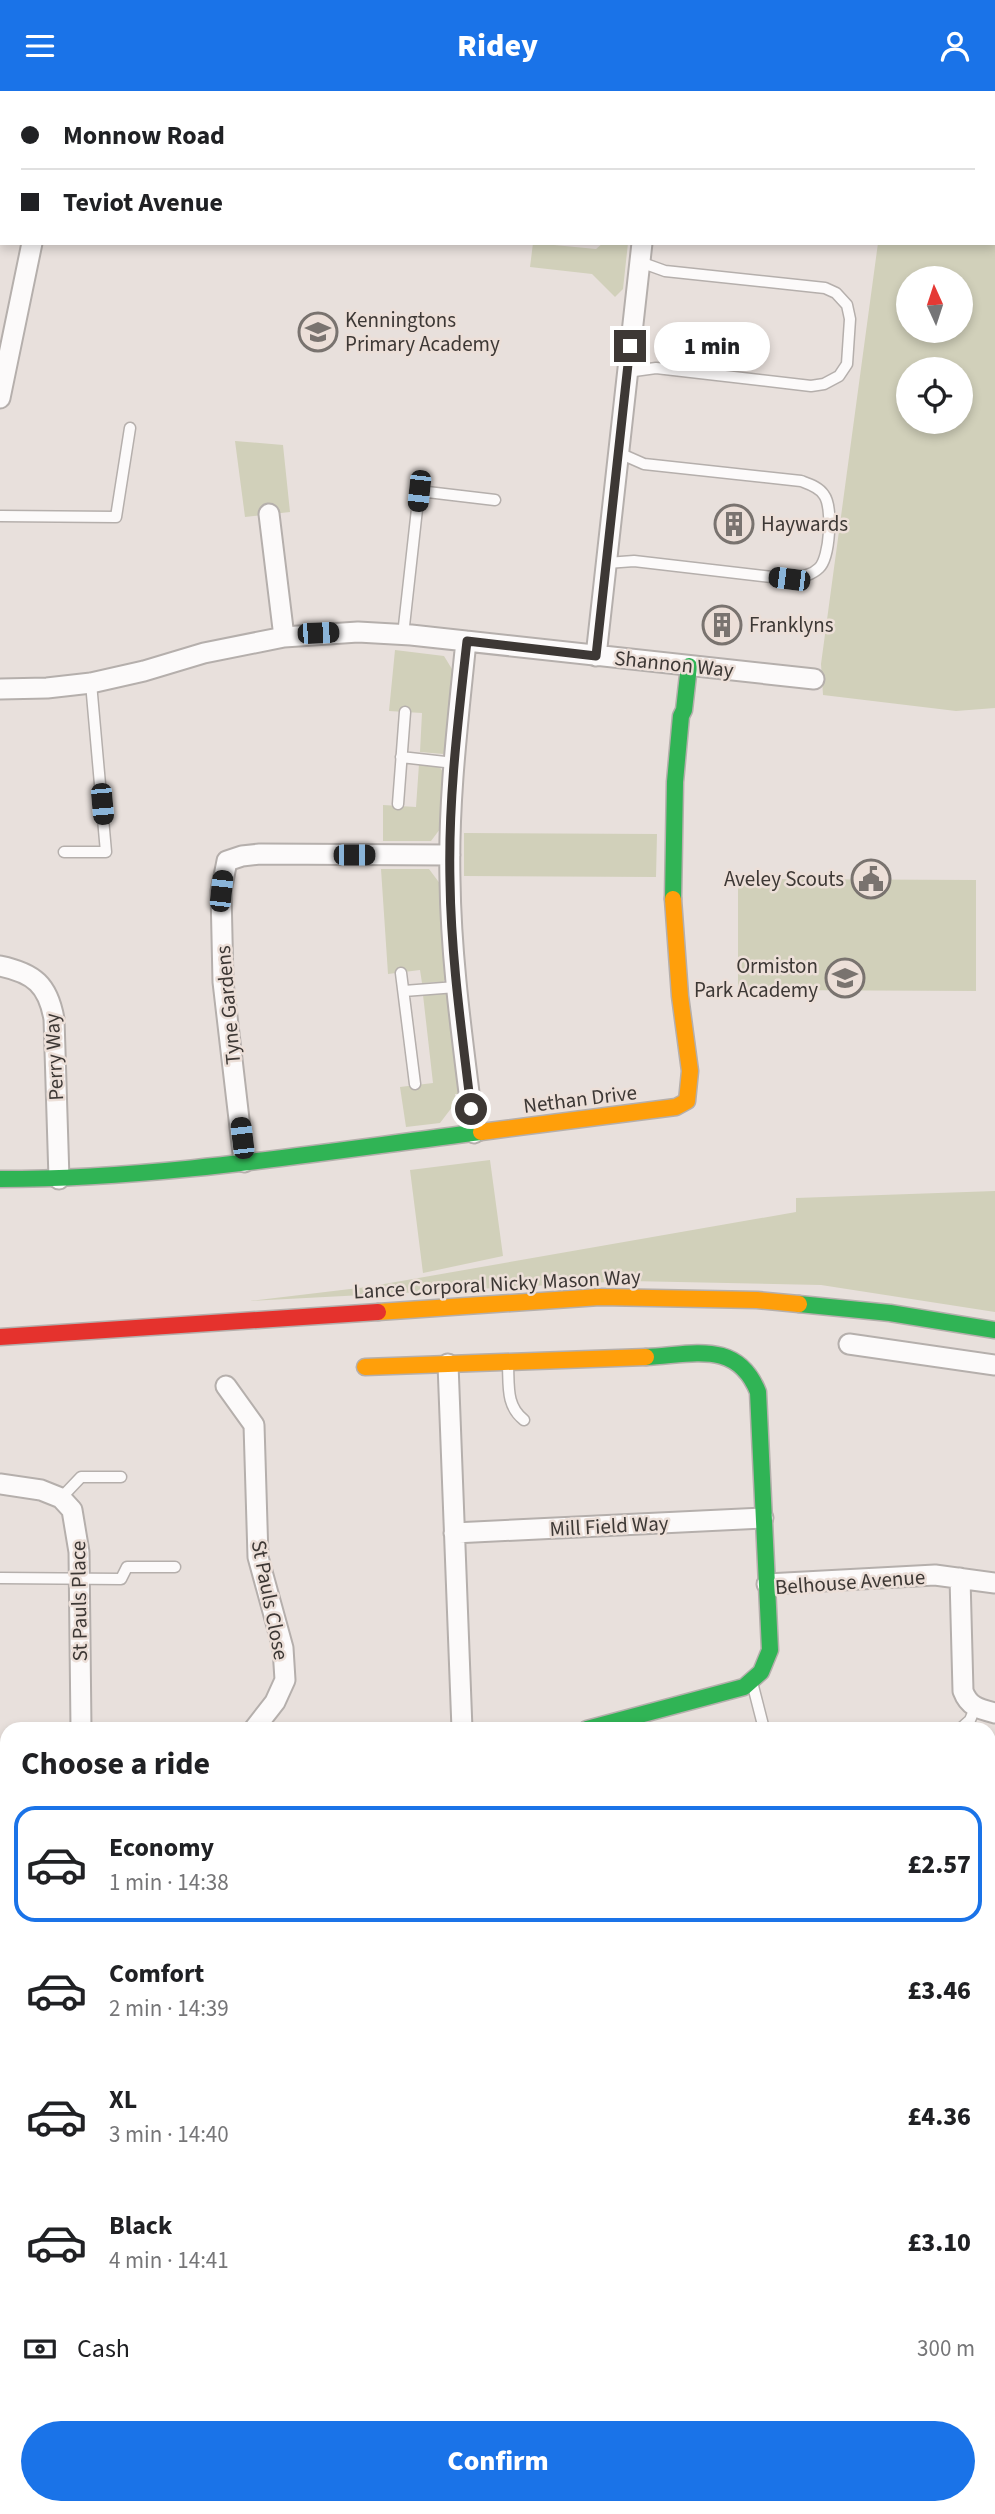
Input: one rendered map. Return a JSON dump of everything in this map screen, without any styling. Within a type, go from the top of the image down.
[{"type":"street","points":[[0,398],[32,245]]},
{"type":"street","points":[[596,656],[641,253]]},
{"type":"street","points":[[269,514],[284,637]]},
{"type":"street","name":"Shannon Way","points":[[0,689],[91,683],[204,653],[284,637],[358,632],[467,641],[814,679]]},
{"type":"street","points":[[467,641],[454,763],[450,855],[456,987],[474,1133]]},
{"type":"street","name":"Nethan Drive","points":[[0,1179],[60,1178],[244,1163],[668,1108],[687,1101],[690,1071],[675,939],[672,856],[675,782],[689,666]]},
{"type":"street","name":"Tyne Gardens","points":[[244,1163],[223,982],[221,891],[227,862],[260,854],[450,855]]},
{"type":"street","name":"Perry Way","points":[[0,966],[19,970],[39,983],[50,1000],[54,1019],[60,1178]]},
{"type":"street","name":"Lance Corporal Nicky Mason Way","points":[[0,1337],[600,1297],[757,1300],[890,1313],[995,1330]]},
{"type":"street","points":[[849,1343],[995,1365]]},
{"type":"street","points":[[365,1367],[722,1353],[738,1361],[751,1375],[758,1392],[767,1584]]},
{"type":"street","points":[[448,1364],[463,1722]]},
{"type":"street","name":"St Pauls Close","points":[[226,1386],[254,1425],[258,1557],[283,1648],[285,1680],[264,1722]]},
{"type":"street","points":[[0,1484],[41,1490],[61,1498]]},
{"type":"street","name":"St Pauls Place","points":[[61,1498],[72,1510],[76,1525],[80,1579],[81,1722]]},
{"type":"street","name":"Mill Field Way","points":[[454,1533],[763,1518]]},
{"type":"street","name":"Belhouse Avenue","points":[[751,1682],[767,1664],[771,1650],[767,1584],[934,1575],[995,1583]]},
{"type":"street","points":[[960,1578],[963,1691],[967,1701],[975,1708],[995,1713]]},
{"type":"street","points":[[613,1722],[744,1687],[751,1682]]},
{"type":"lane","points":[[627,372],[656,368],[811,386],[824,384],[839,376],[847,364],[850,319],[847,305],[836,293],[825,288],[665,271],[641,253]]},
{"type":"lane","points":[[0,516],[116,517],[130,428]]},
{"type":"lane","points":[[607,563],[634,561],[789,579],[806,576],[820,568],[826,556],[830,507],[824,494],[814,486],[801,481],[644,464],[619,453]]},
{"type":"lane","points":[[402,635],[419,491],[495,500]]},
{"type":"lane","points":[[64,852],[106,852],[91,683]]},
{"type":"lane","points":[[397,804],[405,712]]},
{"type":"lane","points":[[401,757],[454,763]]},
{"type":"lane","points":[[401,973],[415,1084]]},
{"type":"lane","points":[[404,991],[456,987]]},
{"type":"lane","points":[[508,1361],[511,1405],[524,1420]]},
{"type":"lane","points":[[61,1498],[81,1477],[121,1477]]},
{"type":"lane","points":[[0,1578],[121,1579],[127,1567],[175,1567]]},
{"type":"lane","points":[[751,1682],[762,1722]]},
{"type":"lane","points":[[968,1722],[975,1708]]},
{"type":"green space","points":[[533,245],[596,249],[601,245],[628,245],[623,289],[615,297],[592,274],[530,267]]},
{"type":"green space","points":[[878,245],[995,245],[995,708],[956,711],[823,695],[821,664]]},
{"type":"green space","points":[[235,441],[283,445],[290,512],[245,517]]},
{"type":"green space","points":[[395,650],[444,656],[455,674],[447,751],[443,754],[420,752],[422,713],[389,711]]},
{"type":"green space","points":[[419,764],[439,766],[445,775],[440,829],[431,841],[383,841],[383,805],[416,807]]},
{"type":"green space","points":[[464,833],[657,834],[656,877],[464,876]]},
{"type":"green space","points":[[381,869],[429,869],[441,885],[448,976],[443,982],[422,983],[420,970],[388,974]]},
{"type":"green space","points":[[738,879],[976,880],[976,991],[738,990]]},
{"type":"green space","points":[[445,993],[450,997],[462,1094],[455,1094],[456,1102],[440,1123],[406,1127],[400,1087],[433,1083],[423,995]]},
{"type":"green space","points":[[490,1160],[503,1256],[423,1273],[410,1170]]},
{"type":"green space","points":[[995,1191],[995,1312],[821,1285],[629,1281],[249,1301],[367,1287],[796,1212],[796,1198]]},
{"type":"traffic: fast","points":[[673,899],[675,782],[689,666]]},
{"type":"traffic: fast","points":[[0,1179],[60,1178],[181,1169],[481,1132]]},
{"type":"traffic: fast","points":[[799,1304],[890,1313],[995,1330]]},
{"type":"traffic: fast","points":[[613,1722],[744,1687],[761,1672],[770,1650],[758,1392],[749,1375],[738,1364],[725,1357],[696,1353],[646,1357]]},
{"type":"traffic: slow","points":[[481,1132],[676,1107],[687,1101],[690,1071],[680,996],[673,899]]},
{"type":"traffic: slow","points":[[378,1312],[600,1297],[757,1300],[799,1304]]},
{"type":"traffic: slow","points":[[365,1367],[646,1357]]},
{"type":"traffic: jam","points":[[0,1337],[378,1312]]},
{"type":"place","name":"Kenningtons Primary Academy","points":[[318,332]]},
{"type":"place","name":"Haywards","points":[[734,524]]},
{"type":"place","name":"Franklyns","points":[[722,625]]},
{"type":"place","name":"Aveley Scouts","points":[[871,879]]},
{"type":"place","name":"Ormiston Park Academy","points":[[845,978]]},
{"type":"route","points":[[471,1109],[456,987],[450,880],[454,763],[467,641],[596,656],[630,346]]}]
